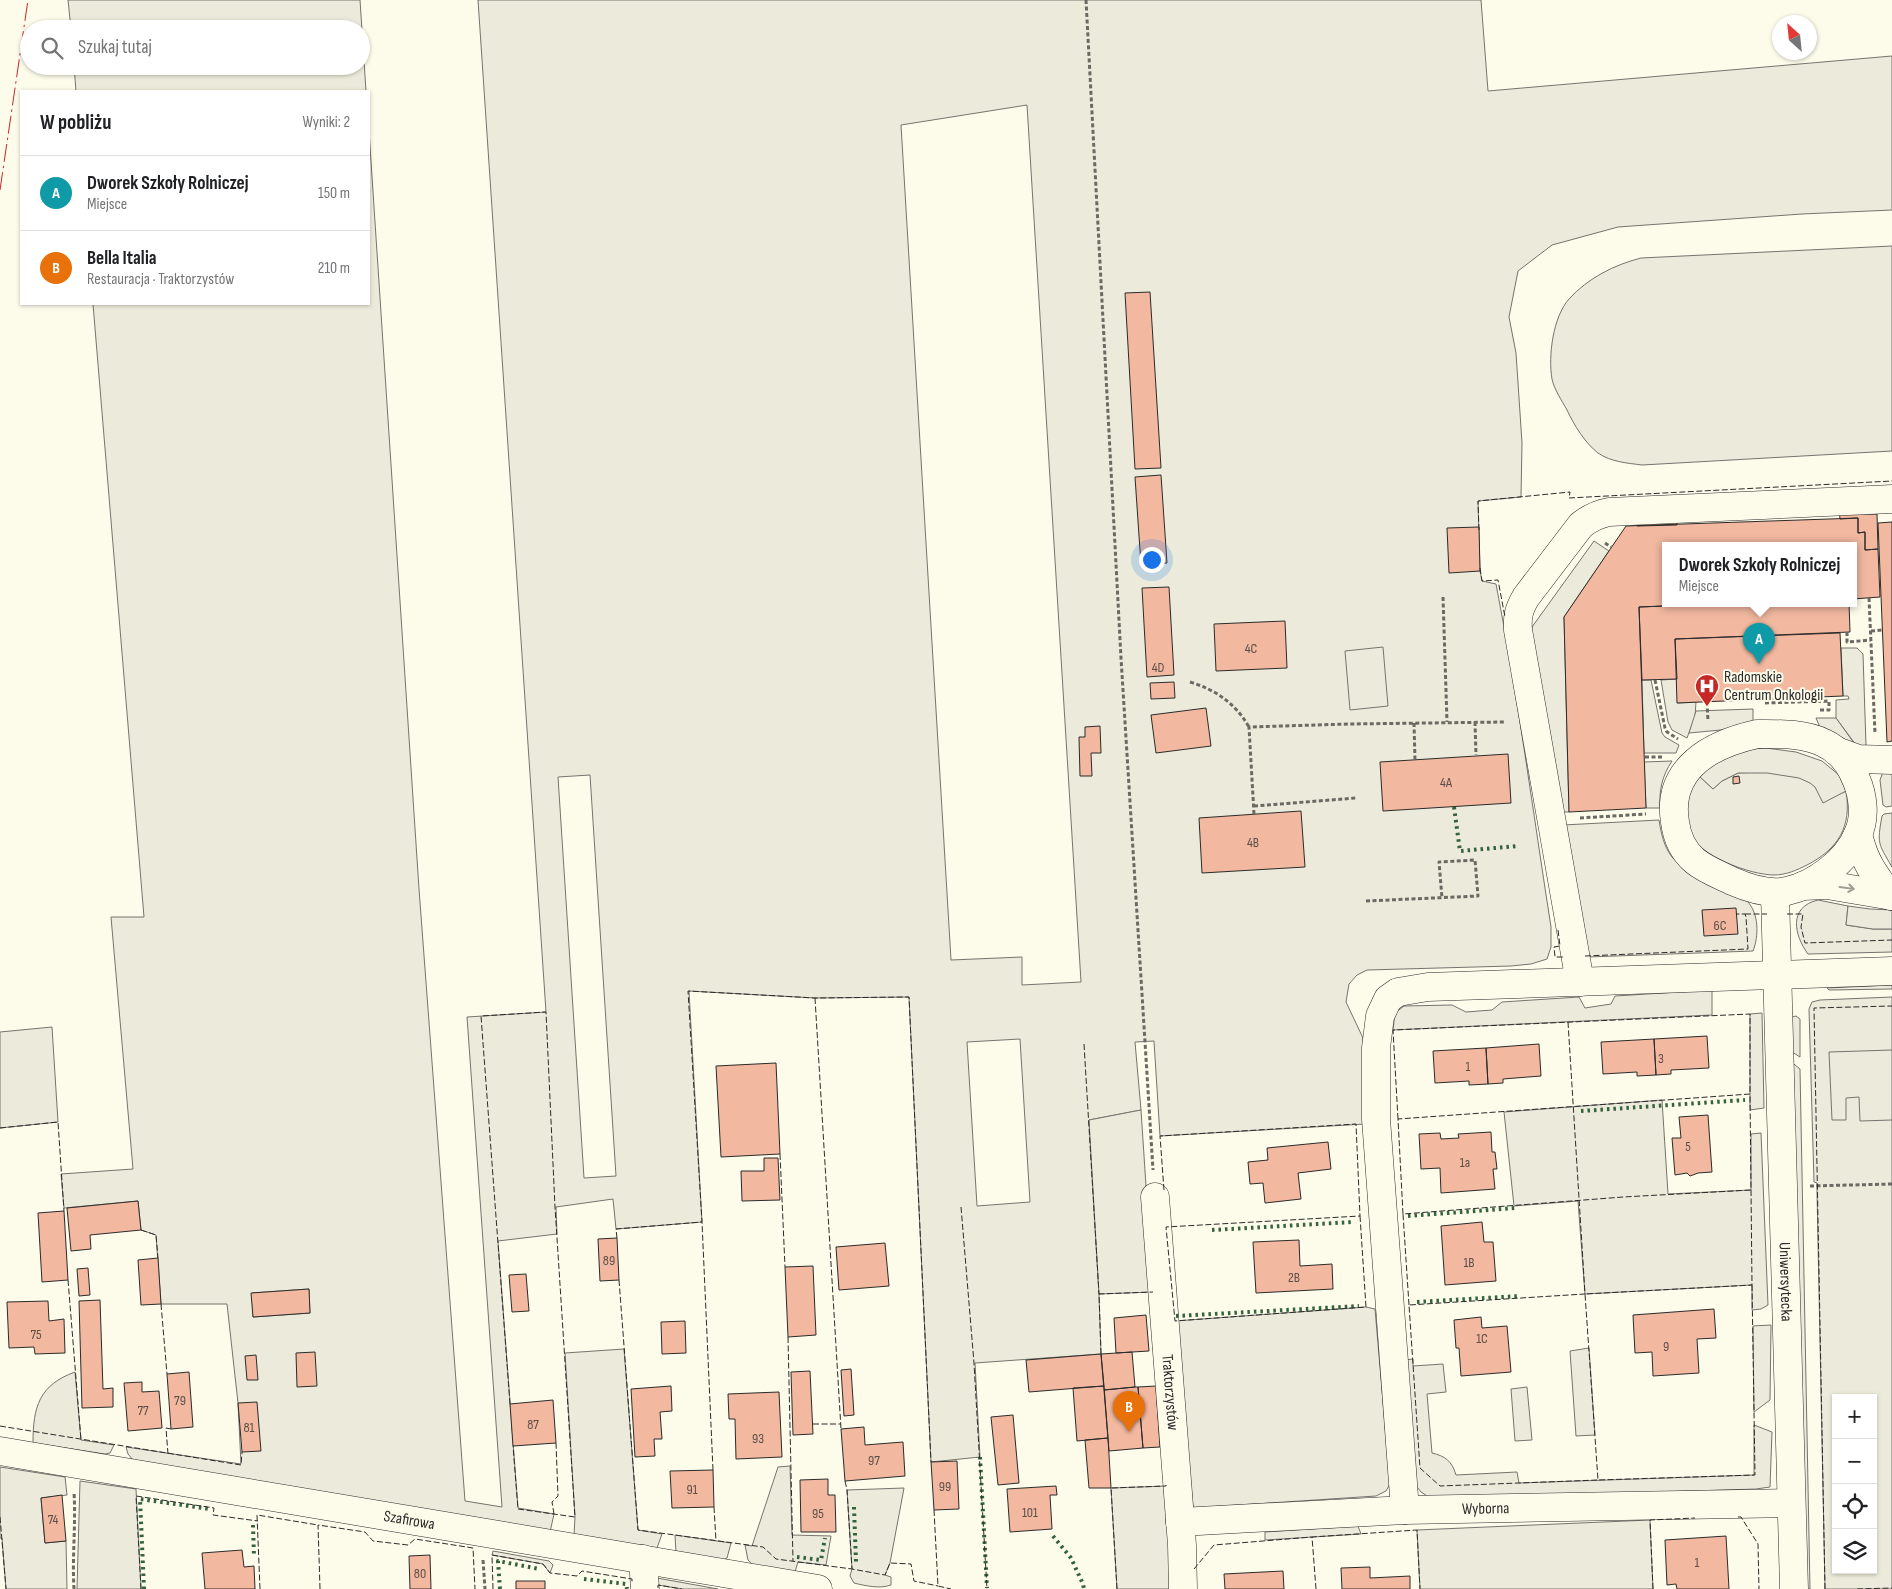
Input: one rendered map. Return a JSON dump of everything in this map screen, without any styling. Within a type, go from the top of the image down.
[{"type":"street","points":[[1580,982],[1517,618],[1519,608],[1526,597],[1580,525],[1589,518],[1609,512],[1892,499]]},
{"type":"street","points":[[1757,734],[1780,734],[1811,739],[1825,743],[1836,751],[1846,760],[1858,785],[1862,800],[1862,813],[1858,834],[1851,848],[1829,870],[1803,886],[1775,893],[1736,883],[1696,862],[1681,845],[1676,830],[1675,796],[1678,785],[1687,769],[1698,758],[1725,743],[1757,734]]},
{"type":"street","points":[[1836,751],[1858,759],[1892,760]]},
{"type":"street","points":[[1858,834],[1862,853],[1868,865],[1891,896]]},
{"type":"street","points":[[1803,886],[1827,885],[1891,896]]},
{"type":"street","name":"Uniwersytecka","points":[[1775,893],[1794,1589]]},
{"type":"street","points":[[1405,1510],[1376,1119],[1376,1048],[1380,1016],[1388,999],[1398,992],[1428,987],[1892,971]]},
{"type":"street","name":"Traktorzystów","points":[[1155,1197],[1180,1522],[1183,1589]]},
{"type":"street","name":"Szafirowa","points":[[0,1451],[818,1589]]},
{"type":"street","name":"Wyborna","points":[[1180,1522],[1405,1510],[1791,1502]]},
{"type":"street","points":[[643,1559],[645,1589]]},
{"type":"path","points":[[1086,0],[1121,658],[1155,1197]]},
{"type":"path","points":[[1443,597],[1447,722]]},
{"type":"path","points":[[1871,631],[1882,630]]},
{"type":"path","points":[[1847,632],[1847,642],[1871,640]]},
{"type":"path","points":[[1656,680],[1667,732],[1682,742],[1698,758]]},
{"type":"path","points":[[1190,682],[1219,694],[1234,707],[1250,727],[1254,814]]},
{"type":"path","points":[[1765,699],[1765,703],[1829,701],[1829,710],[1814,710]]},
{"type":"path","points":[[1707,702],[1708,710]]},
{"type":"path","points":[[1475,722],[1476,755]]},
{"type":"path","points":[[1250,727],[1505,722]]},
{"type":"path","points":[[1414,723],[1415,760]]},
{"type":"path","points":[[1254,806],[1356,798]]},
{"type":"path","points":[[1552,820],[1674,812]]},
{"type":"path","points":[[1366,901],[1442,898],[1478,896],[1475,860],[1440,862],[1442,898]]},
{"type":"path","points":[[1809,1186],[1892,1184]]},
{"type":"path","points":[[71,1463],[75,1516],[72,1556],[74,1589]]},
{"type":"shaded area","points":[[68,0],[360,0],[361,20],[70,20]]},
{"type":"shaded area","points":[[478,0],[1481,0],[1488,91],[1892,56],[1892,210],[1802,214],[1618,227],[1552,245],[1518,271],[1509,317],[1516,353],[1522,443],[1521,497],[1478,501],[1480,571],[1482,581],[1496,584],[1511,669],[1551,927],[1551,947],[1547,959],[1531,964],[1511,966],[1367,970],[1357,975],[1349,984],[1346,1002],[1363,1038],[1365,1124],[1160,1136],[1154,1041],[1135,1042],[1141,1110],[1089,1120],[1101,1354],[975,1363],[980,1457],[931,1462],[909,997],[815,998],[689,991],[702,1222],[616,1229],[613,1199],[556,1207],[557,1234],[498,1241],[518,1508],[554,1514],[550,1532],[133,1460],[128,1454],[126,1447],[241,1464],[238,1403],[227,1304],[161,1304],[156,1235],[141,1230],[138,1201],[64,1208],[61,1174],[133,1169],[111,917],[144,917],[93,305],[370,305],[370,146],[419,889],[465,1501],[502,1507],[467,1017],[546,1012]],"holes":[[[1027,105],[1081,982],[1022,985],[1022,957],[951,960],[901,125]],[[590,775],[616,1176],[584,1178],[558,777]],[[1020,1039],[1030,1202],[977,1206],[967,1042]],[[309,1289],[310,1313],[253,1317],[252,1293]]]},
{"type":"shaded area","points":[[75,75],[365,75],[366,90],[76,90]]},
{"type":"shaded area","points":[[1892,246],[1892,451],[1642,465],[1619,462],[1598,453],[1584,439],[1554,387],[1551,370],[1551,348],[1559,316],[1576,291],[1602,273],[1621,264],[1641,258]]},
{"type":"shaded area","points":[[1594,541],[1609,551],[1564,617],[1569,812],[1561,812],[1531,635],[1532,627]]},
{"type":"shaded area","points":[[1383,647],[1388,706],[1350,710],[1345,651]]},
{"type":"shaded area","points":[[1841,648],[1857,648],[1863,654],[1866,746],[1856,745],[1836,718],[1836,700],[1849,699],[1848,696],[1843,696]]},
{"type":"shaded area","points":[[1677,679],[1678,703],[1696,702],[1695,717],[1687,738],[1672,730],[1668,722],[1661,680]]},
{"type":"shaded area","points":[[1642,680],[1651,680],[1662,733],[1665,737],[1679,745],[1676,753],[1644,753]]},
{"type":"shaded area","points":[[1753,709],[1753,727],[1689,733],[1696,711]]},
{"type":"shaded area","points":[[1816,718],[1836,718],[1854,743],[1844,747],[1822,732]]},
{"type":"shaded area","points":[[1766,748],[1796,752],[1822,761],[1839,775],[1846,791],[1823,803],[1815,787],[1799,778],[1767,773],[1738,773],[1722,781],[1713,789],[1698,775],[1722,757],[1752,749]]},
{"type":"shaded area","points":[[1672,761],[1662,783],[1660,808],[1646,808],[1644,762]]},
{"type":"shaded area","points":[[1883,772],[1892,772],[1892,806],[1886,807],[1883,805],[1880,780]]},
{"type":"shaded area","points":[[1738,773],[1775,773],[1802,778],[1815,786],[1823,802],[1846,791],[1847,816],[1835,844],[1818,859],[1807,865],[1791,872],[1774,875],[1739,868],[1703,849],[1694,841],[1687,826],[1685,795],[1698,775],[1713,789],[1722,781]]},
{"type":"shaded area","points":[[1892,813],[1892,867],[1881,848],[1879,832],[1882,816]]},
{"type":"shaded area","points":[[1659,820],[1665,844],[1672,857],[1696,874],[1747,901],[1751,906],[1757,925],[1753,951],[1588,957],[1563,825]]},
{"type":"shaded area","points":[[1818,900],[1848,906],[1846,925],[1873,929],[1892,929],[1892,952],[1808,954],[1799,939],[1796,922],[1802,909]]},
{"type":"shaded area","points":[[1848,906],[1892,910],[1892,929],[1873,929],[1846,925]]},
{"type":"shaded area","points":[[1892,985],[1892,989],[1829,990],[1827,988]]},
{"type":"shaded area","points":[[1712,990],[1712,1015],[1393,1030],[1395,1013],[1404,1006],[1452,1005],[1466,1012],[1492,1010],[1502,1002],[1579,997],[1585,1008],[1611,1004],[1615,996]]},
{"type":"shaded area","points":[[1892,997],[1892,1589],[1825,1589],[1817,1183],[1814,1182],[1809,1009],[1812,1002]]},
{"type":"shaded area","points":[[1762,1013],[1764,1108],[1750,1110],[1750,1014]]},
{"type":"shaded area","points":[[1796,1016],[1800,1019],[1800,1057],[1789,1050],[1789,1018]]},
{"type":"shaded area","points":[[52,1027],[58,1122],[0,1128],[0,1032]]},
{"type":"shaded area","points":[[1892,1050],[1892,1120],[1860,1121],[1859,1097],[1846,1098],[1846,1120],[1832,1120],[1829,1052]]},
{"type":"shaded area","points":[[1789,1060],[1800,1069],[1810,1589],[1803,1589]]},
{"type":"shaded area","points":[[1662,1100],[1668,1194],[1751,1190],[1751,1134],[1761,1133],[1768,1305],[1761,1309],[1752,1310],[1752,1285],[1585,1294],[1578,1201],[1514,1206],[1504,1112]]},
{"type":"shaded area","points":[[1141,1110],[1153,1292],[1099,1294],[1089,1120]]},
{"type":"shaded area","points":[[1366,1307],[1375,1309],[1390,1484],[1386,1491],[1376,1496],[1193,1508],[1175,1321]]},
{"type":"shaded area","points":[[1771,1325],[1770,1400],[1754,1412],[1753,1326]]},
{"type":"shaded area","points":[[1589,1348],[1595,1435],[1576,1436],[1570,1351]]},
{"type":"shaded area","points":[[624,1349],[638,1530],[662,1534],[657,1548],[574,1535],[575,1517],[565,1353]]},
{"type":"shaded area","points":[[1413,1359],[1413,1366],[1443,1364],[1446,1392],[1427,1394],[1432,1453],[1447,1460],[1456,1475],[1517,1472],[1519,1483],[1754,1475],[1754,1425],[1772,1432],[1770,1487],[1756,1489],[1432,1499],[1421,1492],[1413,1482],[1404,1360]]},
{"type":"shaded area","points":[[75,1372],[81,1440],[114,1445],[110,1453],[105,1454],[33,1443],[34,1419],[40,1399],[53,1384]]},
{"type":"shaded area","points":[[1527,1387],[1532,1440],[1515,1441],[1511,1389]]},
{"type":"shaded area","points":[[790,1466],[792,1535],[831,1536],[826,1565],[798,1562],[794,1575],[754,1566],[748,1560],[745,1545],[752,1546],[778,1467]]},
{"type":"shaded area","points":[[0,1467],[65,1477],[67,1495],[41,1498],[45,1543],[66,1541],[67,1589],[6,1589],[2,1538],[0,1538]]},
{"type":"shaded area","points":[[80,1481],[136,1489],[141,1589],[77,1589]]},
{"type":"shaded area","points":[[1166,1486],[1173,1589],[1117,1589],[1111,1488]]},
{"type":"shaded area","points":[[904,1488],[890,1563],[885,1575],[891,1577],[891,1585],[878,1587],[854,1583],[850,1576],[852,1569],[847,1490]]},
{"type":"shaded area","points":[[1650,1520],[1653,1589],[1420,1589],[1417,1530]]},
{"type":"shaded area","points":[[1358,1526],[1361,1534],[1265,1540],[1265,1532]]},
{"type":"shaded area","points":[[675,1535],[731,1543],[727,1558],[721,1561],[676,1553]]},
{"type":"shaded area","points":[[493,1551],[549,1561],[553,1565],[550,1573],[543,1564],[492,1555]]},
{"type":"shaded area","points":[[657,1578],[718,1589],[682,1589],[658,1585]]},
{"type":"building","points":[[1150,292],[1161,468],[1135,469],[1125,293]]},
{"type":"building","points":[[1161,475],[1167,563],[1141,565],[1135,477]]},
{"type":"building","points":[[1839,509],[1859,509],[1859,514],[1877,514],[1878,549],[1865,550],[1865,532],[1858,533],[1858,518],[1840,519]]},
{"type":"building","points":[[1677,517],[1677,525],[1637,526],[1637,519]]},
{"type":"building","points":[[1858,518],[1858,533],[1865,532],[1865,550],[1878,549],[1880,597],[1857,599],[1857,542],[1662,542],[1662,606],[1639,607],[1646,808],[1569,812],[1564,617],[1626,526]]},
{"type":"building","points":[[1892,522],[1892,741],[1887,742],[1878,523]]},
{"type":"building","points":[[1479,527],[1480,571],[1449,573],[1447,528]]},
{"type":"building","points":[[1169,587],[1174,675],[1147,677],[1142,588]]},
{"type":"building","points":[[1639,607],[1849,607],[1850,632],[1675,639],[1677,679],[1642,680]]},
{"type":"building","points":[[1285,621],[1287,668],[1216,671],[1214,624]]},
{"type":"building","points":[[1840,633],[1843,696],[1677,703],[1675,639]]},
{"type":"building","points":[[1174,682],[1175,698],[1151,699],[1150,683]]},
{"type":"building","points":[[1206,708],[1211,746],[1156,753],[1151,715]]},
{"type":"building","points":[[1100,726],[1101,753],[1091,753],[1092,776],[1080,776],[1079,737],[1085,737],[1085,727]]},
{"type":"building","points":[[1508,754],[1511,803],[1383,811],[1380,762]]},
{"type":"building","points":[[1739,776],[1740,783],[1733,784],[1733,777]]},
{"type":"building","points":[[1301,811],[1305,867],[1202,873],[1199,818]]},
{"type":"building","points":[[1736,908],[1738,934],[1704,936],[1702,910]]},
{"type":"building","points":[[1707,1036],[1709,1068],[1671,1070],[1671,1074],[1656,1075],[1654,1039]]},
{"type":"building","points":[[1654,1039],[1656,1075],[1637,1076],[1637,1072],[1603,1074],[1601,1042]]},
{"type":"building","points":[[1539,1044],[1541,1076],[1503,1079],[1503,1083],[1488,1084],[1486,1048]]},
{"type":"building","points":[[1486,1048],[1488,1084],[1469,1085],[1469,1081],[1435,1083],[1433,1051]]},
{"type":"building","points":[[776,1063],[780,1154],[721,1157],[716,1066]]},
{"type":"building","points":[[1708,1115],[1712,1172],[1698,1173],[1690,1176],[1687,1173],[1675,1175],[1672,1138],[1681,1138],[1679,1117]]},
{"type":"building","points":[[1491,1132],[1492,1152],[1495,1152],[1497,1169],[1493,1169],[1495,1189],[1441,1193],[1440,1168],[1421,1169],[1419,1134],[1440,1133],[1441,1139],[1459,1138],[1458,1134]]},
{"type":"building","points":[[1328,1142],[1331,1169],[1298,1173],[1301,1199],[1265,1203],[1263,1183],[1250,1184],[1248,1162],[1268,1160],[1267,1148]]},
{"type":"building","points":[[764,1158],[778,1158],[780,1200],[742,1201],[741,1171],[764,1171]]},
{"type":"building","points":[[138,1201],[141,1230],[90,1235],[91,1249],[71,1251],[67,1208]]},
{"type":"building","points":[[64,1211],[68,1280],[42,1282],[38,1213]]},
{"type":"building","points":[[1482,1222],[1484,1242],[1493,1242],[1496,1281],[1445,1285],[1441,1226]]},
{"type":"building","points":[[617,1238],[619,1280],[600,1281],[598,1239]]},
{"type":"building","points":[[1299,1240],[1300,1266],[1332,1264],[1333,1289],[1256,1293],[1253,1242]]},
{"type":"building","points":[[885,1243],[889,1286],[839,1290],[836,1247]]},
{"type":"building","points":[[158,1258],[161,1304],[141,1305],[138,1260]]},
{"type":"building","points":[[813,1266],[816,1335],[788,1337],[785,1267]]},
{"type":"building","points":[[88,1268],[90,1295],[79,1296],[77,1269]]},
{"type":"building","points":[[526,1274],[529,1311],[512,1312],[509,1275]]},
{"type":"building","points":[[309,1289],[310,1313],[253,1317],[251,1293]]},
{"type":"building","points":[[100,1300],[103,1389],[113,1388],[113,1407],[82,1408],[79,1301]]},
{"type":"building","points":[[48,1301],[49,1321],[64,1319],[65,1353],[35,1354],[34,1347],[9,1348],[7,1302]]},
{"type":"building","points":[[1714,1309],[1716,1338],[1697,1339],[1699,1373],[1653,1376],[1652,1352],[1635,1353],[1633,1315]]},
{"type":"building","points":[[1146,1315],[1149,1351],[1116,1353],[1114,1318]]},
{"type":"building","points":[[1481,1317],[1482,1328],[1507,1326],[1511,1372],[1461,1376],[1454,1320]]},
{"type":"building","points":[[685,1321],[686,1353],[662,1354],[661,1322]]},
{"type":"building","points":[[315,1352],[317,1386],[297,1387],[296,1353]]},
{"type":"building","points":[[1132,1352],[1135,1387],[1104,1390],[1101,1354]]},
{"type":"building","points":[[1101,1354],[1104,1386],[1029,1392],[1026,1360]]},
{"type":"building","points":[[256,1355],[258,1380],[247,1380],[245,1356]]},
{"type":"building","points":[[851,1369],[854,1415],[844,1416],[841,1370]]},
{"type":"building","points":[[810,1371],[813,1434],[793,1435],[791,1372]]},
{"type":"building","points":[[189,1372],[193,1427],[171,1429],[167,1374]]},
{"type":"building","points":[[142,1382],[142,1392],[159,1391],[162,1428],[128,1431],[124,1383]]},
{"type":"building","points":[[671,1386],[672,1411],[660,1412],[662,1439],[654,1439],[655,1456],[635,1457],[631,1389]]},
{"type":"building","points":[[1104,1386],[1108,1438],[1077,1441],[1073,1388]]},
{"type":"building","points":[[1156,1386],[1160,1447],[1143,1448],[1138,1387]]},
{"type":"building","points":[[1138,1387],[1143,1448],[1109,1451],[1104,1390]]},
{"type":"building","points":[[779,1392],[782,1457],[736,1459],[735,1419],[729,1419],[728,1394]]},
{"type":"building","points":[[553,1400],[556,1443],[513,1446],[510,1404]]},
{"type":"building","points":[[257,1402],[261,1451],[242,1452],[238,1403]]},
{"type":"building","points":[[1013,1415],[1019,1483],[998,1485],[991,1417]]},
{"type":"building","points":[[864,1427],[865,1445],[903,1442],[905,1476],[845,1481],[841,1429]]},
{"type":"building","points":[[1108,1438],[1111,1488],[1089,1488],[1085,1440]]},
{"type":"building","points":[[957,1461],[959,1509],[934,1510],[931,1462]]},
{"type":"building","points":[[713,1470],[714,1507],[672,1508],[670,1471]]},
{"type":"building","points":[[828,1479],[828,1495],[835,1495],[836,1532],[801,1532],[800,1480]]},
{"type":"building","points":[[1056,1486],[1057,1495],[1050,1495],[1052,1529],[1010,1532],[1007,1489]]},
{"type":"building","points":[[62,1495],[66,1541],[45,1543],[41,1498]]},
{"type":"building","points":[[1726,1536],[1729,1589],[1677,1589],[1676,1584],[1667,1585],[1665,1540]]},
{"type":"building","points":[[242,1550],[244,1567],[254,1566],[255,1589],[205,1589],[202,1553]]},
{"type":"building","points":[[430,1555],[431,1589],[410,1589],[409,1556]]},
{"type":"building","points":[[1370,1567],[1370,1578],[1410,1576],[1410,1589],[1342,1589],[1341,1568]]},
{"type":"building","points":[[1283,1571],[1284,1589],[1225,1589],[1224,1574]]},
{"type":"building","points":[[516,1581],[545,1581],[545,1589],[516,1589]]},
{"type":"hedge","points":[[1454,807],[1460,851],[1518,846]]},
{"type":"hedge","points":[[1581,1111],[1745,1100]]},
{"type":"hedge","points":[[1408,1216],[1515,1208]]},
{"type":"hedge","points":[[1212,1230],[1353,1222]]},
{"type":"hedge","points":[[1417,1302],[1519,1296]]},
{"type":"hedge","points":[[1176,1316],[1359,1306]]},
{"type":"hedge","points":[[980,1457],[987,1588]]},
{"type":"hedge","points":[[144,1589],[140,1499],[210,1509]]},
{"type":"hedge","points":[[854,1507],[856,1562]]},
{"type":"hedge","points":[[253,1525],[254,1557]]},
{"type":"hedge","points":[[1053,1536],[1071,1558],[1084,1589]]},
{"type":"hedge","points":[[797,1557],[821,1560],[825,1538]]},
{"type":"hedge","points":[[500,1589],[498,1561],[539,1569]]},
{"type":"hedge","points":[[584,1579],[626,1584],[627,1589]]},
{"type":"fence","points":[[1479,530],[1478,501],[1570,492],[1569,498],[1892,481]]},
{"type":"fence","points":[[1480,568],[1482,581],[1498,580],[1505,617]]},
{"type":"fence","points":[[1585,956],[1748,949],[1746,917],[1745,914],[1737,914]]},
{"type":"fence","points":[[1745,914],[1767,914]]},
{"type":"fence","points":[[1787,914],[1803,914],[1801,927],[1805,943],[1892,940]]},
{"type":"fence","points":[[1558,930],[1560,946],[1554,947],[1555,957],[1565,957]]},
{"type":"fence","points":[[713,1470],[702,1222],[688,991],[815,998],[909,997],[931,1462]]},
{"type":"fence","points":[[815,998],[841,1429]]},
{"type":"fence","points":[[1825,1589],[1814,1008],[1892,1006]]},
{"type":"fence","points":[[510,1404],[481,1016],[546,1012],[555,1207],[575,1517],[518,1509],[513,1446]]},
{"type":"fence","points":[[1398,1119],[1393,1030],[1750,1014],[1750,1094]]},
{"type":"fence","points":[[1568,1022],[1585,1294],[1409,1305],[1420,1468],[1440,1486],[1598,1480]]},
{"type":"fence","points":[[1084,1044],[1099,1294]]},
{"type":"fence","points":[[1403,1214],[1398,1119],[1750,1094],[1752,1285]]},
{"type":"fence","points":[[0,1128],[58,1122],[64,1211]]},
{"type":"fence","points":[[1164,1190],[1160,1136],[1356,1124],[1360,1216]]},
{"type":"fence","points":[[780,1154],[785,1267]]},
{"type":"fence","points":[[1409,1305],[1403,1214],[1623,1197],[1751,1190]]},
{"type":"fence","points":[[961,1207],[974,1363],[987,1589]]},
{"type":"fence","points":[[1360,1216],[1366,1307],[1175,1321],[1166,1227],[1360,1216]]},
{"type":"fence","points":[[617,1238],[616,1229],[702,1222]]},
{"type":"fence","points":[[141,1230],[156,1235],[158,1258]]},
{"type":"fence","points":[[68,1280],[81,1440]]},
{"type":"fence","points":[[619,1280],[638,1530],[763,1547],[776,1559],[852,1569]]},
{"type":"fence","points":[[1752,1285],[1755,1475],[1598,1480],[1585,1294],[1752,1285]]},
{"type":"fence","points":[[1101,1354],[1099,1294],[1153,1292]]},
{"type":"fence","points":[[161,1304],[167,1374]]},
{"type":"fence","points":[[788,1337],[793,1561]]},
{"type":"fence","points":[[813,1424],[841,1424]]},
{"type":"fence","points":[[0,1426],[241,1465],[242,1452]]},
{"type":"fence","points":[[168,1454],[166,1428],[171,1429]]},
{"type":"fence","points":[[554,1514],[552,1502],[558,1496],[556,1443]]},
{"type":"fence","points":[[845,1481],[852,1569],[885,1575],[890,1563],[911,1564],[914,1581],[938,1586]]},
{"type":"fence","points":[[1117,1589],[1111,1488],[1166,1485]]},
{"type":"fence","points":[[141,1589],[136,1496],[214,1508],[213,1515],[258,1521]]},
{"type":"fence","points":[[714,1507],[716,1541]]},
{"type":"fence","points":[[934,1510],[938,1586],[951,1589]]},
{"type":"fence","points":[[260,1589],[257,1515],[318,1525]]},
{"type":"fence","points":[[0,1517],[6,1589]]},
{"type":"fence","points":[[1738,1517],[1741,1517],[1758,1544],[1759,1589]]},
{"type":"fence","points":[[1653,1589],[1650,1520],[1695,1518]]},
{"type":"fence","points":[[320,1589],[318,1525],[365,1532],[373,1541],[408,1545],[415,1539],[473,1548],[475,1589]]},
{"type":"fence","points":[[1316,1589],[1312,1537],[1417,1530],[1420,1589]]},
{"type":"fence","points":[[1194,1569],[1214,1545],[1312,1537]]},
{"type":"fence","points":[[493,1589],[492,1555],[543,1564],[550,1573],[577,1576],[582,1571],[632,1579],[632,1582]]},
{"type":"fence","points":[[658,1588],[658,1585],[682,1589]]},
{"type":"fence","points":[[1857,1589],[1892,1588]]},
{"type":"power","points":[[25,20],[28,0]]},
{"type":"power","points":[[0,190],[20,54]]},
{"type":"place","name":"Dworek Szkoły Rolniczej","points":[[1759,664]]},
{"type":"place","name":"Radomskie Centrum Onkologii","points":[[1707,707]]},
{"type":"place","name":"Bella Italia","points":[[1129,1432]]}]
